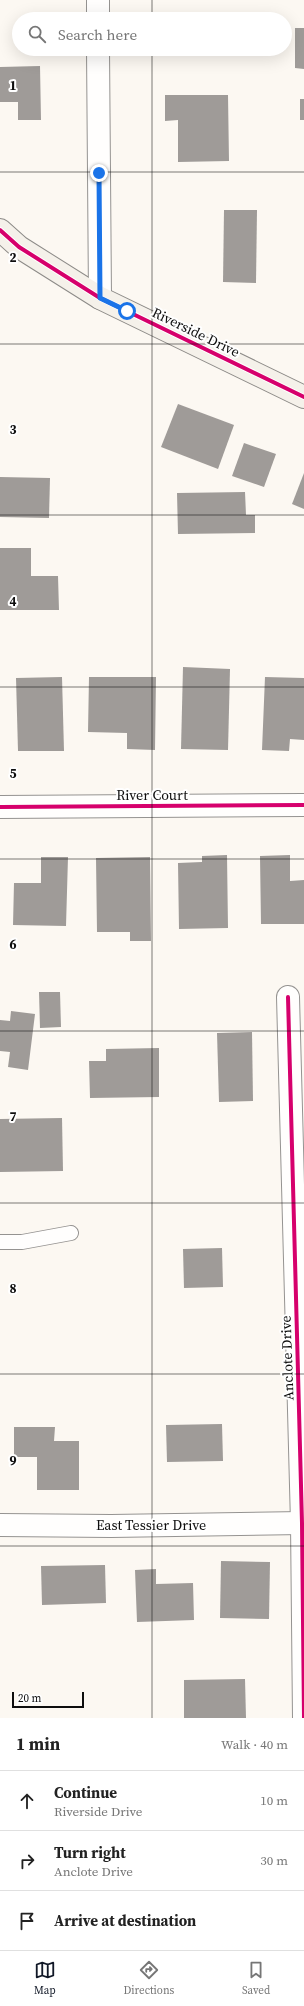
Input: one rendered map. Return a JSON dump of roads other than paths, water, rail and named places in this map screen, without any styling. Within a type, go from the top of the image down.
[{"type":"street","points":[[98,0],[98,12]]},
{"type":"street","points":[[98,56],[100,298]]},
{"type":"street","name":"Riverside Drive","points":[[0,230],[19,247],[100,298],[304,397]]},
{"type":"street","name":"River Court","points":[[0,806],[304,805]]},
{"type":"street","name":"Anclote Drive","points":[[288,997],[302,1523],[304,1718]]},
{"type":"street","name":"East Tessier Drive","points":[[0,1525],[111,1526],[302,1523]]},
{"type":"lane","points":[[0,1242],[22,1242],[70,1233]]}]
